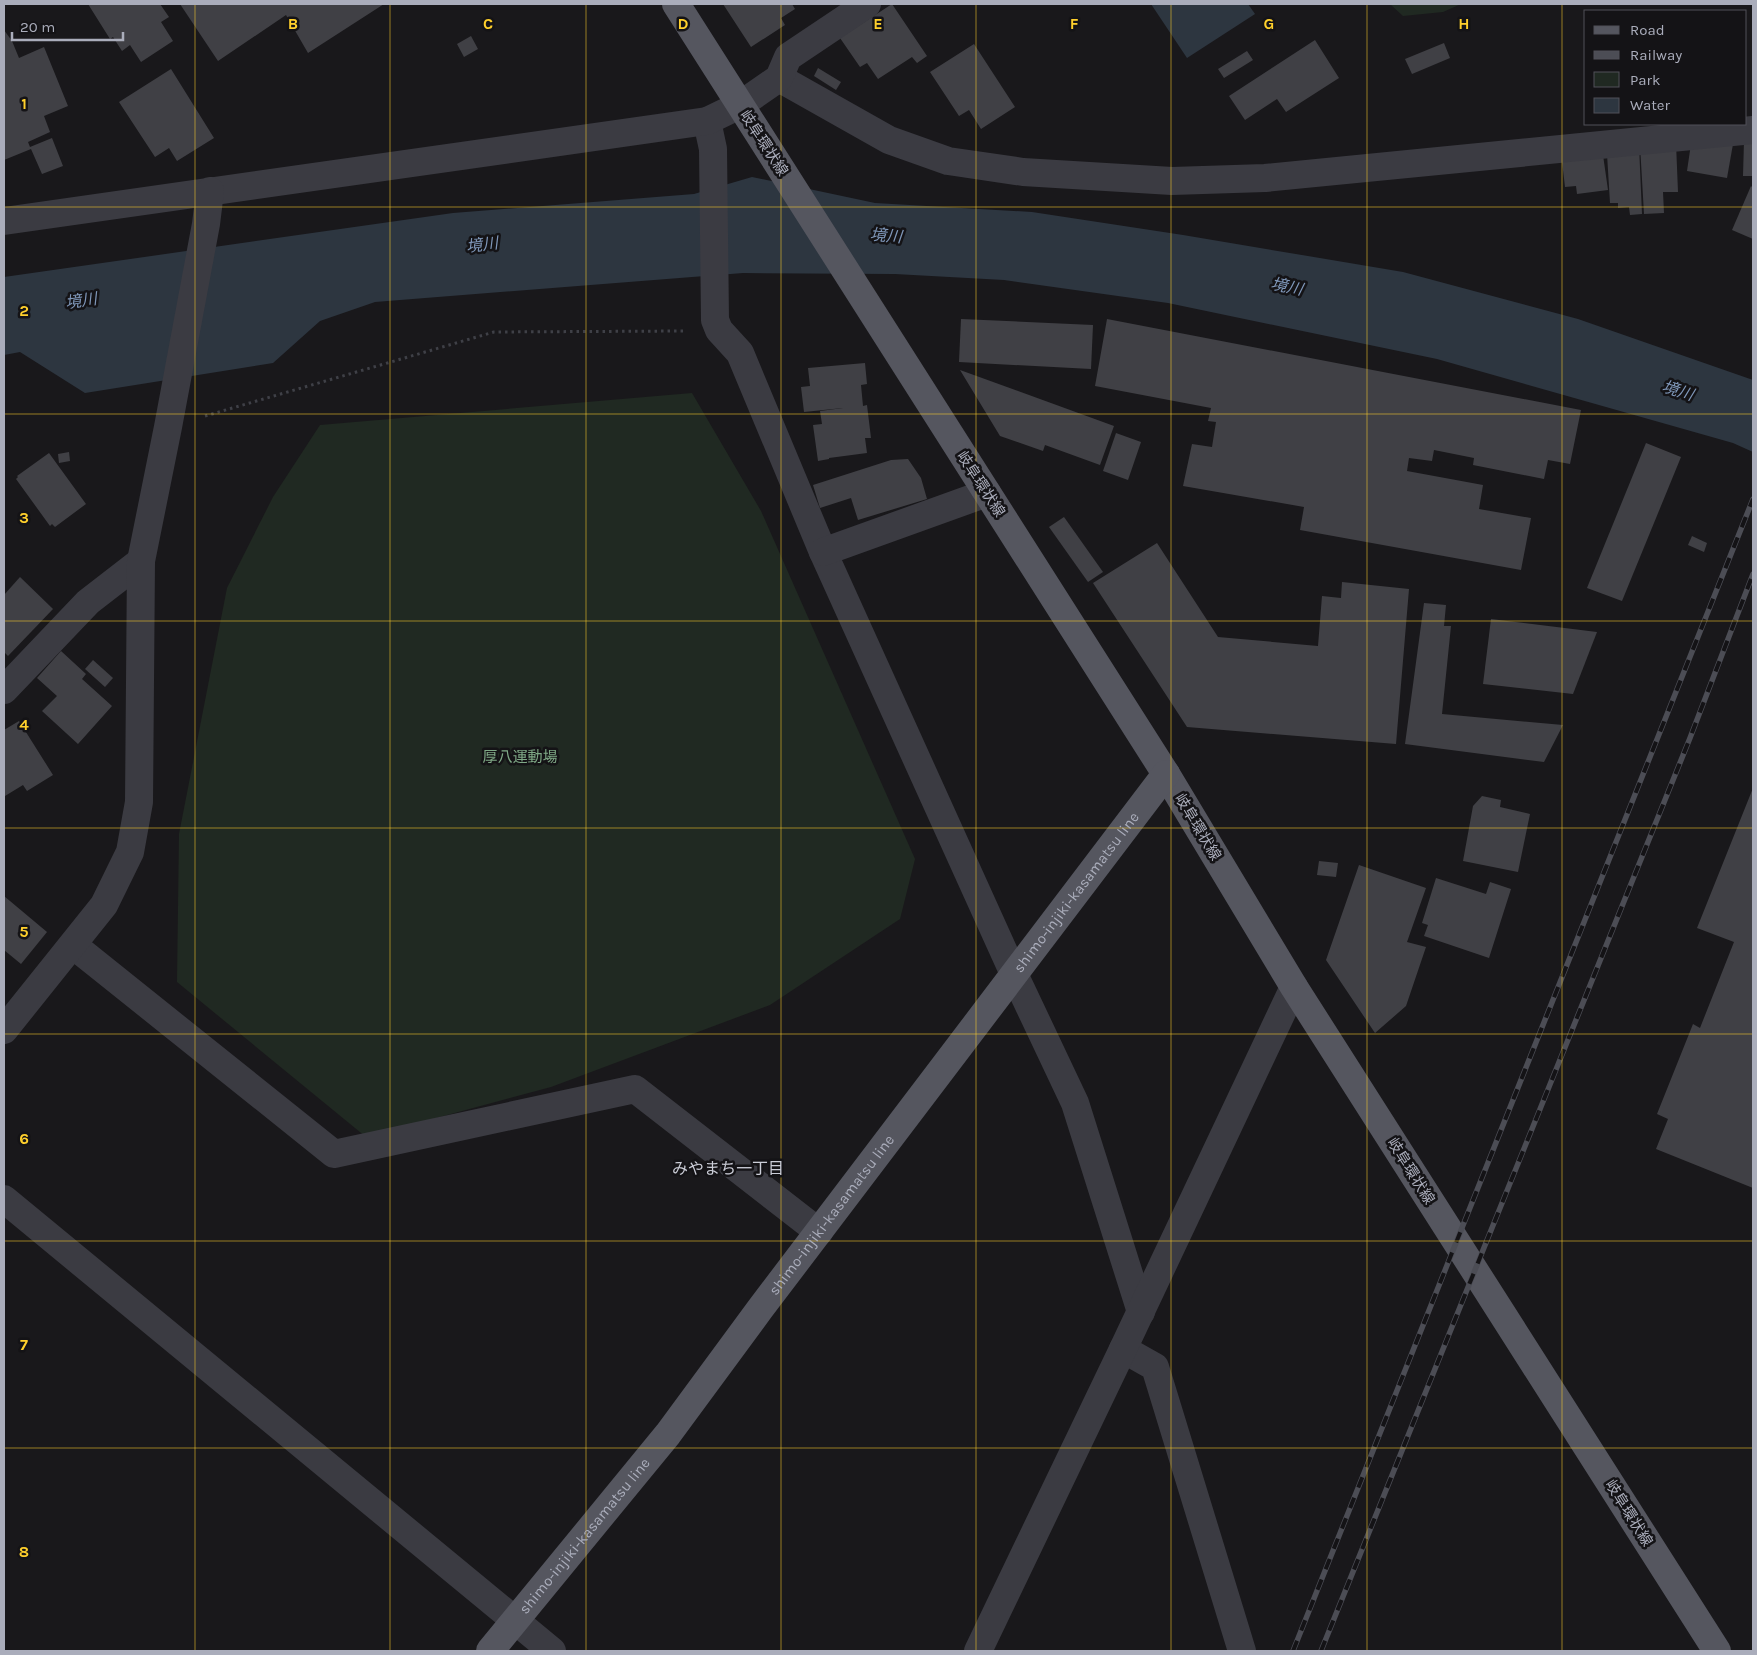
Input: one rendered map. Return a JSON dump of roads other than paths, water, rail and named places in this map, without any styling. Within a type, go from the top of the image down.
[{"type":"main road","name":"岐阜環状線","points":[[676,4],[1166,774],[1294,987],[1717,1651]]},
{"type":"main road","name":"shimo-injiki-kasamatsu line","points":[[490,1651],[668,1434],[1166,774]]},
{"type":"street","points":[[4,221],[746,114],[779,78],[788,57],[867,4]]},
{"type":"street","points":[[779,78],[889,140],[948,161],[1024,172],[1172,181],[1265,178],[1753,130]]},
{"type":"street","points":[[707,121],[713,149],[717,325],[740,353],[823,552],[1014,974],[1075,1103],[1140,1312]]},
{"type":"street","points":[[4,1030],[104,905],[130,852],[132,844],[139,802],[141,561],[170,419],[206,224],[210,191]]},
{"type":"street","points":[[823,552],[987,493]]},
{"type":"street","points":[[4,690],[88,602],[141,561]]},
{"type":"street","points":[[73,945],[334,1154],[635,1089],[819,1232]]},
{"type":"street","points":[[978,1651],[1294,987]]},
{"type":"street","points":[[4,1199],[552,1651]]},
{"type":"street","points":[[1123,1349],[1155,1366],[1242,1651]]},
{"type":"water","points":[[1151,4],[1248,4],[1255,14],[1187,58]]},
{"type":"water","name":"境川","points":[[752,177],[875,203],[1032,212],[1403,272],[1578,319],[1753,380],[1753,452],[1733,443],[1437,359],[1168,303],[1004,280],[895,274],[743,273],[375,302],[320,321],[273,363],[85,393],[20,352],[4,355],[4,277],[453,213],[694,194]]},
{"type":"railway","points":[[1293,1651],[1753,499]]},
{"type":"railway","points":[[1321,1651],[1690,738],[1753,574]]},
{"type":"district","name":"みやまち一丁目","points":[[728,1168]]},
{"type":"park label","name":"厚八運動場","points":[[520,757]]}]
